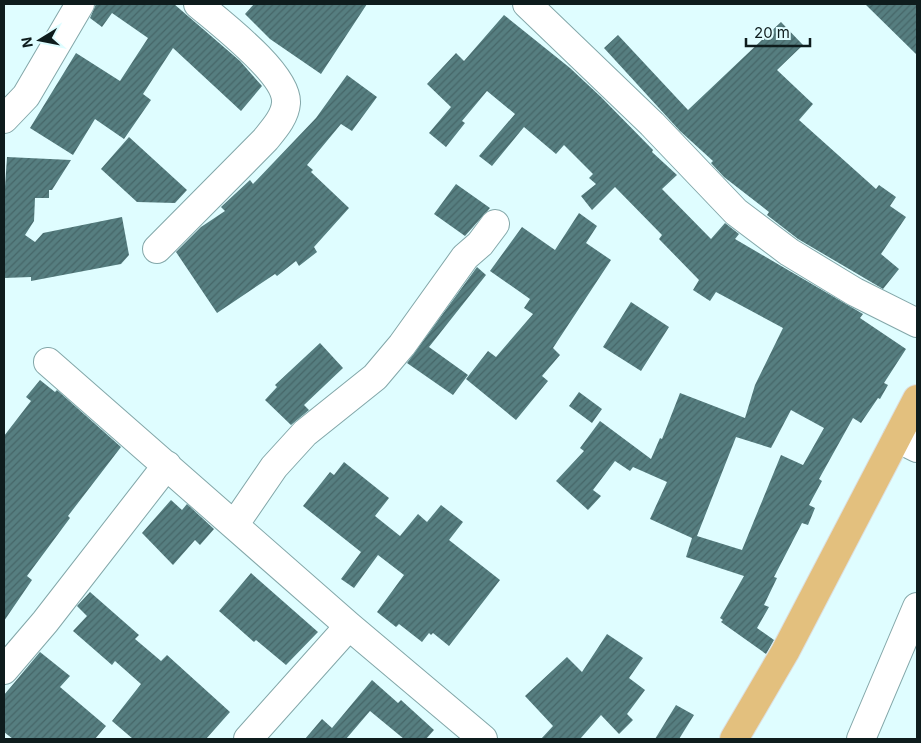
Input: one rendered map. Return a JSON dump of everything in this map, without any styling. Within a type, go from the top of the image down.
[{"type":"main road","points":[[734,739],[907,443],[916,406]]},
{"type":"street","points":[[4,119],[26,96],[80,4]]},
{"type":"street","points":[[157,249],[266,140],[278,124],[286,102],[280,82],[253,50],[198,4]]},
{"type":"street","points":[[527,4],[652,124],[736,212],[789,252],[855,292],[917,324]]},
{"type":"street","points":[[235,524],[274,467],[305,433],[375,378],[423,317],[465,257],[480,244],[495,224]]},
{"type":"street","points":[[48,362],[350,626],[483,739]]},
{"type":"street","points":[[4,670],[45,622],[167,465]]},
{"type":"street","points":[[861,739],[917,606]]},
{"type":"street","points":[[248,739],[350,626]]},
{"type":"building","points":[[96,4],[174,4],[240,61],[262,86],[241,111],[173,48],[143,94],[151,100],[124,139],[95,119],[73,155],[30,128],[76,53],[120,81],[148,38],[112,13],[102,27],[90,18]]},
{"type":"building","points":[[254,4],[367,4],[321,74],[270,39],[245,14]]},
{"type":"building","points":[[865,4],[917,4],[917,55]]},
{"type":"building","points":[[504,15],[570,68],[677,175],[662,189],[711,239],[725,223],[739,234],[735,239],[863,314],[860,318],[906,349],[884,383],[888,385],[880,399],[878,398],[861,423],[853,418],[819,479],[822,481],[809,505],[815,508],[808,525],[802,523],[774,577],[777,578],[764,605],[769,607],[757,628],[774,640],[766,654],[721,622],[723,620],[720,618],[744,576],[686,557],[692,538],[650,519],[667,482],[633,467],[630,471],[615,461],[593,490],[601,496],[588,510],[556,481],[584,451],[580,448],[600,421],[651,459],[660,438],[662,439],[680,393],[745,418],[755,385],[783,328],[716,292],[710,301],[693,290],[699,280],[659,239],[662,235],[615,187],[592,210],[581,196],[596,184],[589,178],[593,174],[564,145],[556,154],[524,127],[492,166],[479,156],[515,114],[487,91],[462,121],[465,123],[446,147],[429,133],[451,107],[427,84],[456,53],[464,61]],"holes":[[[791,410],[824,428],[803,465],[781,455],[742,550],[697,536],[736,437],[771,448]]]},
{"type":"building","points":[[781,22],[803,45],[777,70],[813,104],[799,120],[876,189],[879,185],[896,197],[890,206],[906,217],[881,254],[899,269],[883,289],[798,239],[767,215],[769,212],[724,177],[711,163],[713,161],[680,131],[604,48],[618,35],[688,110]]},
{"type":"building","points":[[347,75],[377,97],[352,131],[341,124],[307,165],[313,170],[311,172],[349,208],[314,247],[317,252],[299,266],[296,261],[277,276],[275,274],[217,313],[176,252],[201,227],[225,211],[221,207],[250,180],[253,184],[316,118]]},
{"type":"building","points":[[129,137],[187,190],[175,203],[137,202],[101,169]]},
{"type":"building","points":[[7,157],[71,160],[52,190],[49,190],[49,198],[35,198],[34,221],[25,235],[35,242],[43,233],[122,217],[129,255],[121,264],[31,281],[31,277],[4,278],[4,201]]},
{"type":"building","points":[[456,184],[490,208],[465,236],[434,214]]},
{"type":"building","points":[[579,213],[597,226],[586,243],[611,260],[553,348],[560,355],[542,376],[548,381],[516,420],[466,379],[488,351],[496,357],[533,314],[524,308],[530,299],[490,271],[522,227],[555,250]]},
{"type":"building","points":[[477,267],[486,275],[429,347],[468,375],[453,395],[407,363]]},
{"type":"building","points":[[631,302],[669,327],[641,371],[603,347]]},
{"type":"building","points":[[320,343],[343,368],[304,405],[309,410],[291,425],[265,400],[277,387],[275,385]]},
{"type":"building","points":[[40,380],[55,392],[57,390],[121,447],[68,516],[70,518],[27,576],[32,580],[4,621],[4,436],[31,401],[26,397]]},
{"type":"building","points":[[579,392],[602,409],[592,423],[569,406]]},
{"type":"building","points":[[344,462],[389,498],[375,516],[400,536],[418,514],[427,522],[441,505],[463,522],[449,540],[500,580],[449,646],[433,633],[431,635],[429,633],[422,642],[399,624],[396,627],[377,612],[404,575],[378,555],[354,588],[341,579],[361,552],[303,506],[330,472],[334,475]]},
{"type":"building","points":[[171,500],[182,510],[187,504],[214,529],[200,545],[195,540],[173,565],[142,533]]},
{"type":"building","points":[[251,573],[318,632],[286,665],[256,640],[254,642],[219,611]]},
{"type":"building","points":[[90,592],[139,635],[135,639],[161,661],[167,655],[230,712],[206,739],[133,739],[112,721],[141,684],[115,661],[112,665],[73,631],[87,616],[77,606]]},
{"type":"building","points":[[607,634],[643,658],[629,678],[645,690],[627,714],[633,720],[619,734],[601,715],[580,739],[541,739],[553,726],[525,696],[567,657],[582,672]]},
{"type":"building","points":[[40,652],[70,676],[60,687],[106,726],[95,739],[13,739],[4,732],[4,695]]},
{"type":"building","points":[[372,680],[398,703],[401,700],[434,730],[426,739],[404,739],[370,711],[346,739],[305,739],[322,719],[332,728]]},
{"type":"building","points":[[676,705],[694,715],[679,739],[655,739]]}]
